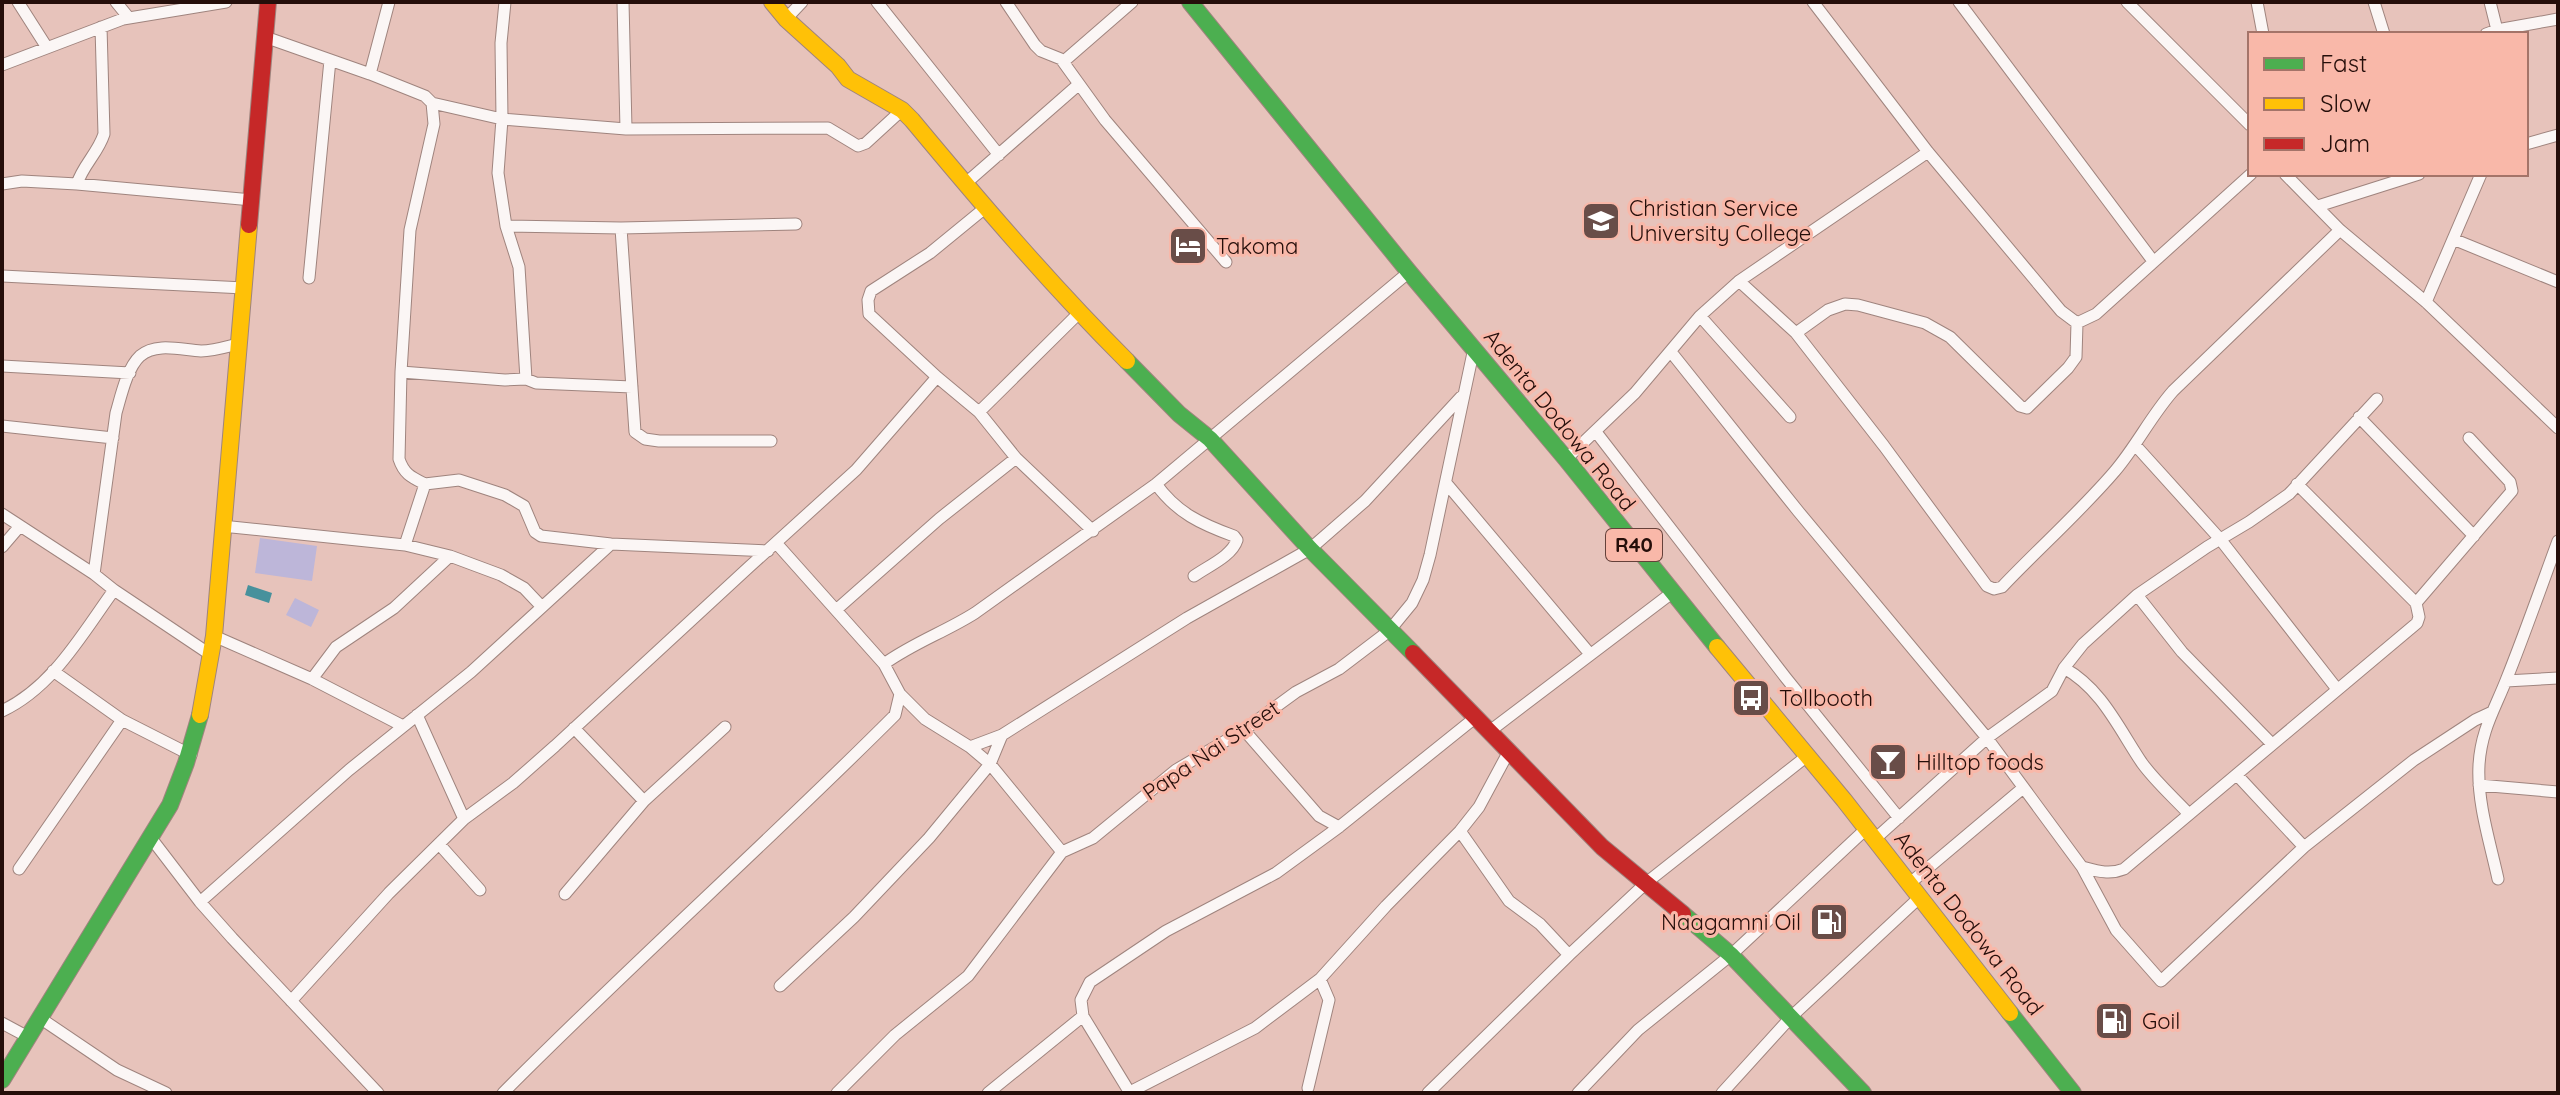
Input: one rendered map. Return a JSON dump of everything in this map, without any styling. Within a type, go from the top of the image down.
[{"type":"street","points":[[18,2],[46,46]]},
{"type":"street","points":[[116,2],[129,18]]},
{"type":"street","points":[[2,65],[46,46],[129,18],[226,2]]},
{"type":"street","points":[[2,1080],[151,838],[170,805],[191,755],[214,636],[268,2]]},
{"type":"street","points":[[370,74],[389,2]]},
{"type":"street","points":[[505,2],[498,173],[506,226],[519,267],[526,379]]},
{"type":"street","points":[[623,2],[626,129]]},
{"type":"street","points":[[772,2],[854,84],[902,110],[1079,313],[1179,414],[1210,439],[1310,549],[1490,731],[1508,753],[1602,847],[1731,955],[1828,1060],[1863,1093]]},
{"type":"street","points":[[786,19],[802,2]]},
{"type":"street","points":[[877,2],[999,155]]},
{"type":"street","points":[[1006,2],[1038,49],[1058,56],[1128,149],[1226,262]]},
{"type":"street","points":[[1063,62],[1132,2]]},
{"type":"street","name":"Adenta Dodowa Road","points":[[1190,2],[1871,833],[2073,1093]]},
{"type":"street","points":[[1813,2],[1928,152],[2061,311],[2077,323]]},
{"type":"street","points":[[1959,2],[2153,261]]},
{"type":"street","points":[[2257,2],[2263,32]]},
{"type":"street","points":[[2374,2],[2383,32]]},
{"type":"street","points":[[2490,2],[2491,32],[2558,19]]},
{"type":"street","points":[[2131,4],[2248,119]]},
{"type":"street","points":[[77,184],[81,172],[99,149],[104,134],[101,27]]},
{"type":"street","points":[[265,37],[370,74],[425,96],[432,103],[502,119],[626,129],[828,128],[858,146],[866,143],[902,110]]},
{"type":"street","points":[[309,278],[330,60]]},
{"type":"street","points":[[966,183],[1078,85]]},
{"type":"street","points":[[432,103],[434,124],[410,230],[401,372],[399,459],[402,470],[425,484],[456,479],[493,490],[522,504],[535,532],[541,536],[611,544],[772,547],[836,610],[884,664],[900,694],[925,719],[970,747],[990,764],[1062,852]]},
{"type":"street","points":[[2528,143],[2558,135]]},
{"type":"street","points":[[1566,459],[1635,393],[1700,316],[1739,281],[1928,152]]},
{"type":"street","points":[[2077,323],[2091,318],[2249,176]]},
{"type":"street","points":[[2287,176],[2340,230],[2426,302],[2558,428]]},
{"type":"street","points":[[2318,206],[2413,176]]},
{"type":"street","points":[[2426,302],[2480,176]]},
{"type":"street","points":[[2,184],[22,181],[77,184],[252,200]]},
{"type":"street","points":[[985,208],[930,253],[871,291],[869,314],[979,412],[1016,458],[1093,531]]},
{"type":"street","points":[[506,226],[621,228],[796,224]]},
{"type":"street","points":[[621,228],[635,432],[645,439],[659,441],[771,441]]},
{"type":"street","points":[[1739,281],[1796,333],[1987,586],[1994,589],[2002,587],[2113,473],[2136,446],[2150,420],[2173,391],[2340,230]]},
{"type":"street","points":[[2453,239],[2558,282]]},
{"type":"street","points":[[884,664],[911,645],[975,613],[1156,484],[1409,272]]},
{"type":"street","points":[[2,276],[244,288]]},
{"type":"street","points":[[1796,333],[1828,310],[1845,304],[1925,323],[1950,337],[2020,406],[2027,408],[2076,357],[2077,323]]},
{"type":"street","points":[[979,412],[1079,313]]},
{"type":"street","points":[[1700,316],[1790,417]]},
{"type":"street","points":[[94,574],[116,413],[137,358],[146,352],[170,348],[203,351],[238,344]]},
{"type":"street","name":"Papa Nai Street","points":[[837,1093],[895,1035],[968,976],[1062,852],[1093,838],[1157,784],[1244,730],[1296,692],[1339,669],[1389,631],[1412,603],[1423,580],[1474,348]]},
{"type":"street","points":[[1671,352],[1827,547],[1987,738],[2082,867],[2116,930],[2161,981],[2304,847],[2414,760],[2490,713]]},
{"type":"street","points":[[2,366],[130,373]]},
{"type":"street","points":[[401,372],[632,387]]},
{"type":"street","points":[[291,1001],[389,893],[464,819],[513,783],[856,470],[937,377]]},
{"type":"street","points":[[970,747],[1002,735],[1187,618],[1310,549],[1340,526],[1374,492],[1465,393]]},
{"type":"street","points":[[1578,1093],[1638,1030],[1731,955],[1871,833],[1899,818],[1987,738],[2052,691],[2064,668],[2083,644],[2137,595],[2273,506],[2377,399]]},
{"type":"street","points":[[2359,417],[2474,536]]},
{"type":"street","points":[[2,426],[113,438]]},
{"type":"street","points":[[1596,432],[1786,678],[1899,818]]},
{"type":"street","points":[[2416,603],[2510,496],[2510,482],[2469,438]]},
{"type":"street","points":[[2136,446],[2220,539],[2337,689]]},
{"type":"street","points":[[836,610],[939,519],[1016,458]]},
{"type":"street","points":[[1446,483],[1590,654]]},
{"type":"street","points":[[405,545],[425,484]]},
{"type":"street","points":[[1156,484],[1167,499],[1187,516],[1237,540],[1230,552],[1194,576]]},
{"type":"street","points":[[2082,867],[2102,873],[2124,869],[2417,623],[2416,603],[2297,484]]},
{"type":"street","points":[[2,514],[211,655]]},
{"type":"street","points":[[2,547],[20,526]]},
{"type":"street","points":[[222,526],[405,545],[450,556],[524,588],[542,607]]},
{"type":"street","points":[[2498,879],[2479,785],[2479,763],[2490,713],[2506,681],[2558,541]]},
{"type":"street","points":[[200,902],[329,787],[471,672],[611,544]]},
{"type":"street","points":[[312,679],[336,647],[394,608],[450,556]]},
{"type":"street","points":[[2,711],[27,697],[53,671],[114,590]]},
{"type":"street","points":[[1490,731],[1673,592]]},
{"type":"street","points":[[2137,595],[2182,652],[2272,744]]},
{"type":"street","points":[[214,636],[312,679],[403,726]]},
{"type":"street","points":[[2064,668],[2078,676],[2096,694],[2142,763],[2188,813]]},
{"type":"street","points":[[53,671],[122,720],[191,755]]},
{"type":"street","points":[[2506,681],[2558,678]]},
{"type":"street","points":[[503,1093],[895,715],[900,694]]},
{"type":"street","points":[[417,715],[464,819]]},
{"type":"street","points":[[895,715],[925,719]]},
{"type":"street","points":[[1476,717],[1339,827],[1276,873],[1166,931],[1090,982],[1081,1000],[1083,1016],[1129,1093],[1255,1028],[1320,979],[1460,831],[1479,807],[1508,753]]},
{"type":"street","points":[[19,869],[122,720]]},
{"type":"street","points":[[565,894],[644,801],[725,727]]},
{"type":"street","points":[[574,728],[644,801]]},
{"type":"street","points":[[1244,730],[1319,816],[1339,827]]},
{"type":"street","points":[[780,986],[854,917],[929,838],[990,764],[1002,735]]},
{"type":"street","points":[[1428,1093],[1646,883],[1807,756]]},
{"type":"street","points":[[2237,775],[2304,847]]},
{"type":"street","points":[[2479,785],[2558,792]]},
{"type":"street","points":[[1722,1093],[1914,890],[2023,788]]},
{"type":"street","points":[[1319,816],[1321,840]]},
{"type":"street","points":[[1460,831],[1509,901],[1540,924],[1569,955]]},
{"type":"street","points":[[151,838],[200,902],[378,1093]]},
{"type":"street","points":[[439,844],[480,890]]},
{"type":"street","points":[[1308,1088],[1329,1000],[1320,979]]},
{"type":"street","points":[[988,1093],[1083,1016]]},
{"type":"street","points":[[40,1018],[117,1070],[166,1093]]},
{"type":"street","points":[[2,1023],[28,1037]]},
{"type":"shaded area","points":[[260,538],[317,546],[312,581],[255,573]]},
{"type":"shaded area","points":[[295,598],[319,610],[311,627],[286,615]]},
{"type":"water","points":[[248,585],[272,593],[269,603],[245,595]]},
{"type":"traffic: fast","points":[[1190,2],[1717,647]]},
{"type":"traffic: fast","points":[[1127,361],[1179,414],[1210,439],[1310,549],[1413,653]]},
{"type":"traffic: fast","points":[[2,1080],[170,805],[200,715]]},
{"type":"traffic: fast","points":[[1683,914],[1731,955],[1863,1093]]},
{"type":"traffic: fast","points":[[2010,1013],[2073,1093]]},
{"type":"traffic: slow","points":[[772,2],[848,79],[902,110],[912,120],[1017,243],[1127,361]]},
{"type":"traffic: slow","points":[[200,715],[214,636],[249,225]]},
{"type":"traffic: slow","points":[[1717,647],[1844,800],[2010,1013]]},
{"type":"traffic: jam","points":[[249,225],[268,2]]},
{"type":"traffic: jam","points":[[1413,653],[1602,847],[1683,914]]},
{"type":"place","name":"Christian Service University College","points":[[1601,221]]},
{"type":"place","name":"Takoma","points":[[1188,246]]},
{"type":"place","name":"Tollbooth","points":[[1751,698]]},
{"type":"place","name":"Hilltop foods","points":[[1888,762]]},
{"type":"place","name":"Naagamni Oil","points":[[1829,922]]},
{"type":"place","name":"Goil","points":[[2114,1021]]}]
